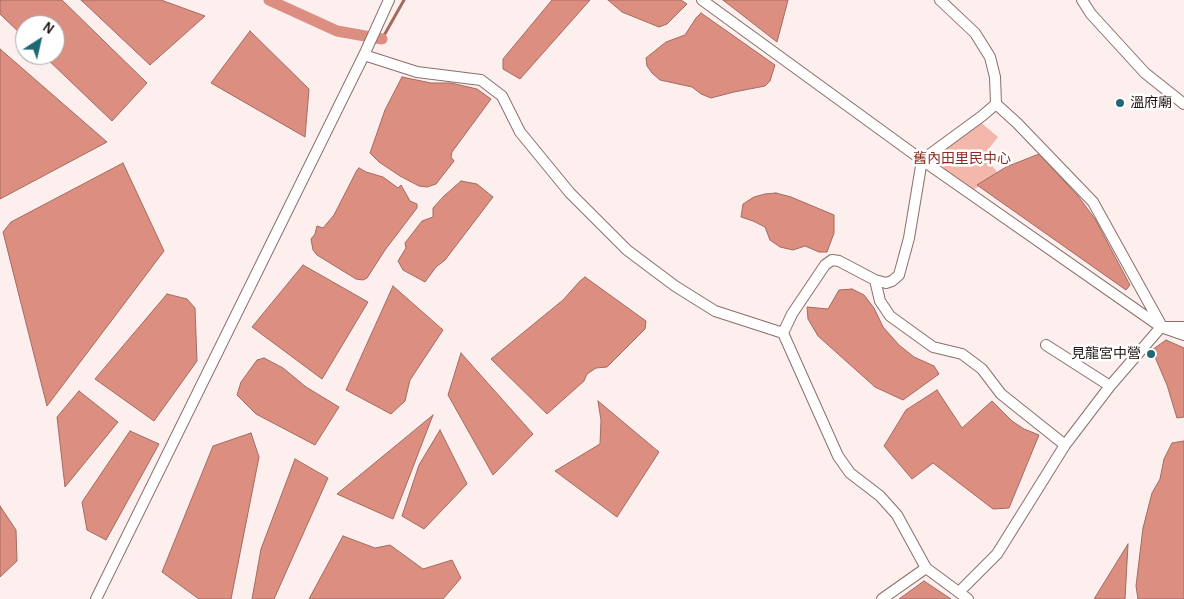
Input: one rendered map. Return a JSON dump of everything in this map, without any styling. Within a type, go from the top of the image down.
[{"type":"street","points":[[96,599],[364,55],[389,0]]},
{"type":"street","points":[[702,0],[922,160],[1161,326],[1184,335]]},
{"type":"street","points":[[940,0],[975,33],[990,56],[995,77],[996,104],[1017,123],[1093,202],[1161,326]]},
{"type":"street","points":[[1082,0],[1091,14],[1145,73],[1184,104]]},
{"type":"street","points":[[364,55],[417,72],[481,80],[502,96],[520,132],[570,193],[627,250],[675,286],[715,311],[782,333],[838,456],[850,473],[880,496],[897,515],[926,568],[968,599]]},
{"type":"street","points":[[782,333],[792,314],[825,265],[832,260],[839,261],[875,280],[886,283],[899,275],[909,238],[922,160],[996,104]]},
{"type":"street","points":[[875,280],[880,301],[890,316],[933,347],[962,354],[982,369],[1002,394],[1065,445]]},
{"type":"street","points":[[1161,326],[1184,327]]},
{"type":"street","points":[[960,592],[997,554],[1065,445],[1110,386],[1161,326]]},
{"type":"street","points":[[1046,345],[1110,386]]},
{"type":"street","points":[[882,599],[926,568]]},
{"type":"green space","name":"舊內田里民中心","points":[[978,120],[998,137],[984,155],[997,172],[970,193],[922,160]]},
{"type":"shaded area","points":[[0,0],[62,0],[147,83],[112,121],[53,65],[65,65],[65,15],[15,15],[15,28],[0,14]]},
{"type":"shaded area","points":[[81,0],[161,0],[205,16],[150,65]]},
{"type":"shaded area","points":[[552,0],[590,0],[520,79],[503,69],[503,59]]},
{"type":"shaded area","points":[[608,0],[681,0],[687,4],[667,24],[659,27],[622,12]]},
{"type":"shaded area","points":[[723,0],[788,0],[777,42]]},
{"type":"shaded area","points":[[701,13],[775,65],[770,81],[765,86],[711,98],[701,94],[692,87],[660,80],[652,73],[647,66],[646,58],[666,42],[685,35]]},
{"type":"shaded area","points":[[250,31],[309,89],[305,137],[211,83]]},
{"type":"shaded area","points":[[0,49],[15,62],[15,65],[18,65],[107,142],[0,199]]},
{"type":"shaded area","points":[[402,77],[431,83],[451,83],[477,89],[491,99],[452,152],[451,157],[454,161],[436,184],[427,187],[419,186],[400,176],[379,162],[370,153],[385,110]]},
{"type":"shaded area","points":[[1039,154],[1078,196],[1095,219],[1130,285],[1126,290],[977,185],[1006,167]]},
{"type":"shaded area","points":[[123,163],[164,251],[47,406],[3,232],[11,222]]},
{"type":"shaded area","points":[[359,168],[383,177],[398,188],[401,185],[410,201],[417,204],[417,208],[385,250],[367,278],[363,280],[356,279],[317,255],[313,250],[311,239],[315,234],[317,226],[323,228],[334,215]]},
{"type":"shaded area","points":[[461,181],[477,184],[493,197],[445,260],[436,267],[425,282],[403,270],[398,261],[406,248],[405,243],[422,221],[433,217],[433,208]]},
{"type":"shaded area","points":[[776,193],[791,197],[834,215],[834,233],[827,252],[819,252],[805,246],[793,250],[780,247],[770,240],[765,227],[741,217],[743,204],[754,197]]},
{"type":"shaded area","points":[[303,265],[368,302],[322,379],[252,327]]},
{"type":"shaded area","points":[[585,277],[646,321],[645,329],[607,367],[596,368],[587,374],[584,381],[547,414],[491,359],[563,300]]},
{"type":"shaded area","points":[[393,286],[443,330],[410,380],[405,401],[391,414],[346,390]]},
{"type":"shaded area","points":[[852,289],[864,295],[874,308],[883,327],[899,345],[914,357],[934,366],[939,374],[903,400],[875,387],[818,336],[808,319],[807,307],[828,309],[839,290]]},
{"type":"shaded area","points":[[167,294],[187,299],[195,308],[197,361],[154,421],[95,379]]},
{"type":"shaded area","points":[[1166,340],[1184,348],[1184,417],[1177,418],[1167,385],[1152,350]]},
{"type":"shaded area","points":[[461,353],[533,434],[493,475],[448,395]]},
{"type":"shaded area","points":[[264,358],[283,368],[306,387],[339,407],[315,445],[256,414],[237,395],[241,382],[257,360]]},
{"type":"shaded area","points":[[937,390],[962,428],[992,401],[1012,421],[1024,429],[1039,435],[1009,508],[993,509],[933,463],[912,479],[884,446],[906,410]]},
{"type":"shaded area","points":[[79,391],[118,422],[65,487],[57,417]]},
{"type":"shaded area","points":[[598,401],[659,452],[617,517],[555,471],[600,444],[601,420]]},
{"type":"shaded area","points":[[433,415],[393,519],[337,494]]},
{"type":"shaded area","points":[[440,430],[467,484],[424,529],[402,516],[419,465]]},
{"type":"shaded area","points":[[130,431],[159,444],[106,540],[87,530],[82,502]]},
{"type":"shaded area","points":[[251,433],[259,457],[231,599],[199,599],[162,572],[213,446]]},
{"type":"shaded area","points":[[1184,441],[1184,599],[1138,599],[1136,586],[1143,528],[1152,493],[1160,479],[1164,459],[1172,443]]},
{"type":"shaded area","points":[[295,459],[328,478],[274,599],[252,599],[261,549]]},
{"type":"shaded area","points":[[0,506],[16,530],[17,561],[0,577]]},
{"type":"shaded area","points":[[343,536],[375,548],[390,545],[423,569],[452,560],[461,578],[443,599],[309,599]]},
{"type":"shaded area","points":[[1128,544],[1125,599],[1094,599]]},
{"type":"shaded area","points":[[924,581],[951,599],[899,599]]},
{"type":"waterway","points":[[269,0],[337,31],[382,39]]},
{"type":"waterway","points":[[382,39],[404,0]]},
{"type":"place","name":"溫府廟","points":[[1120,103]]},
{"type":"place","name":"見龍宮中營","points":[[1151,354]]}]
